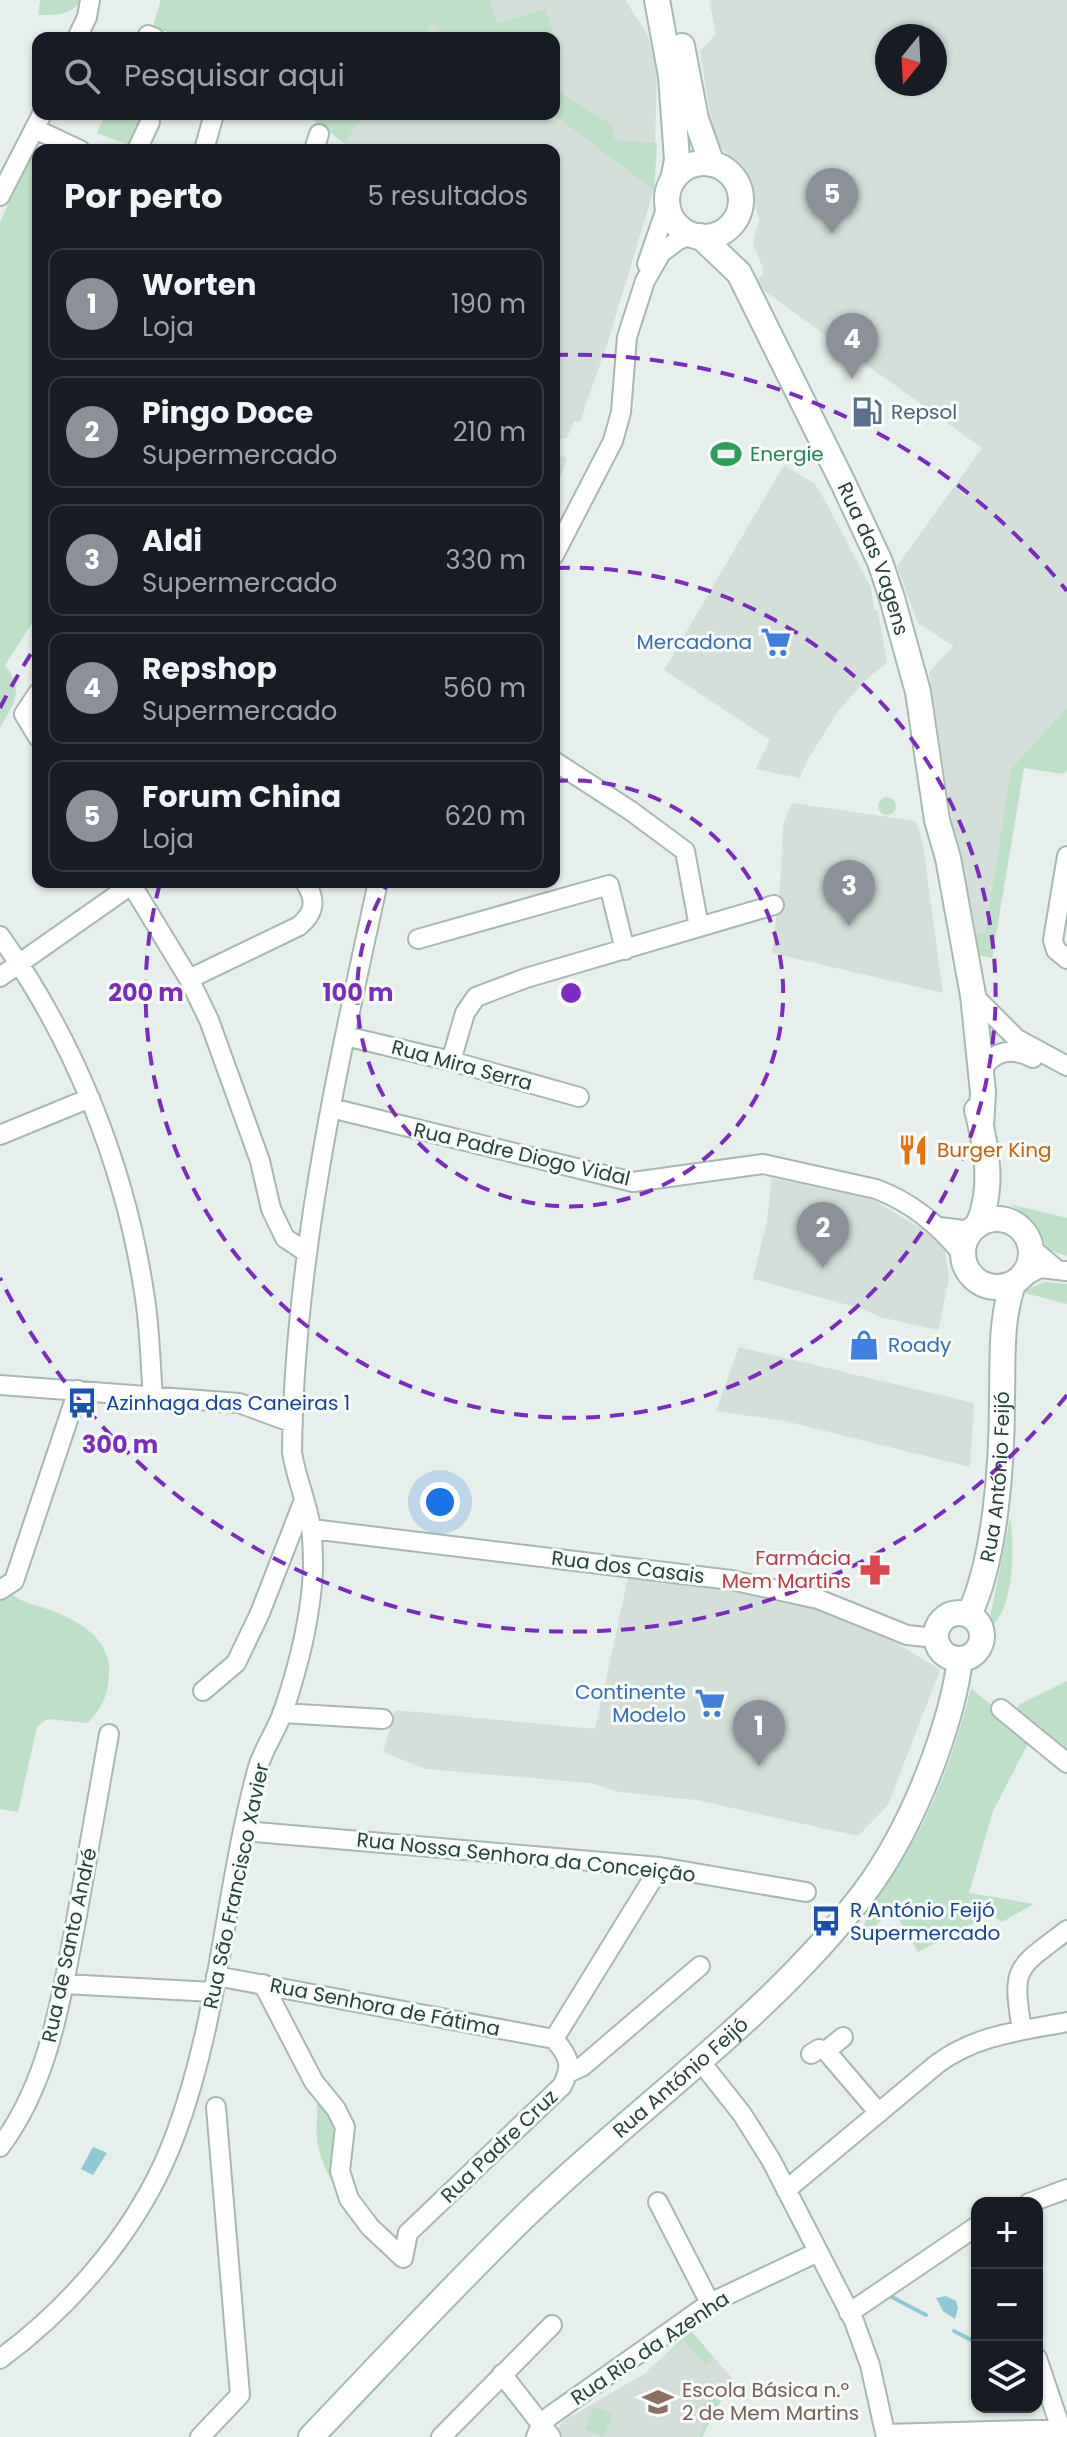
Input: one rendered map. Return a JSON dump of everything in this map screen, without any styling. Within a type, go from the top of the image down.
[{"type":"street","points":[[80,32],[90,0]]},
{"type":"street","points":[[667,9],[696,119],[712,164]]},
{"type":"street","points":[[560,544],[605,460],[616,432],[621,412],[627,337],[673,180],[677,160],[667,9]]},
{"type":"street","points":[[206,144],[212,120]]},
{"type":"street","points":[[0,196],[38,121],[71,144]]},
{"type":"street","points":[[140,144],[150,122]]},
{"type":"street","points":[[645,281],[661,253],[696,235],[717,234],[734,222],[741,203],[740,190],[727,170],[712,164],[689,166],[673,180]]},
{"type":"street","points":[[667,206],[678,225],[696,235]]},
{"type":"street","name":"Rua das Vagens","points":[[734,222],[739,273]]},
{"type":"street","name":"Rua das Vagens","points":[[696,235],[739,273],[880,562],[918,692],[937,820],[948,858],[965,990]]},
{"type":"street","points":[[32,702],[24,714],[32,727]]},
{"type":"street","points":[[560,765],[685,851],[699,927]]},
{"type":"street","points":[[1067,856],[1053,940],[1056,950],[1067,959]]},
{"type":"street","points":[[418,939],[609,885],[625,950]]},
{"type":"street","points":[[0,977],[123,888]]},
{"type":"street","points":[[133,888],[189,979],[209,1020],[260,1161],[271,1209],[285,1238],[306,1252]]},
{"type":"street","points":[[189,979],[299,926],[313,909],[313,898],[308,888]]},
{"type":"street","name":"Rua São Francisco Xavier","points":[[3,2351],[46,2321],[101,2262],[144,2203],[176,2133],[204,2036],[259,1764],[282,1713],[299,1652],[312,1585],[312,1529],[295,1476],[293,1423],[306,1252],[322,1149],[377,888]]},
{"type":"street","points":[[451,1061],[465,1013],[476,997],[526,978],[774,905]]},
{"type":"street","points":[[0,936],[20,964],[63,1041],[90,1098],[123,1196],[144,1292],[153,1396]]},
{"type":"street","points":[[965,990],[1017,1039],[1067,1066]]},
{"type":"street","points":[[965,990],[981,1071],[981,1127]]},
{"type":"street","points":[[965,990],[972,1089],[988,1179],[987,1199],[964,1246],[963,1255],[969,1272],[982,1284],[1003,1287],[1040,1268],[1061,1270]]},
{"type":"street","name":"Rua Mira Serra","points":[[345,1036],[451,1061],[579,1097]]},
{"type":"street","points":[[981,1071],[985,1063],[999,1053],[1016,1051],[1067,1076]]},
{"type":"street","points":[[0,1135],[90,1098]]},
{"type":"street","name":"Rua Padre Diogo Vidal","points":[[331,1108],[633,1182],[763,1164],[876,1189],[891,1195],[939,1227],[963,1255]]},
{"type":"street","points":[[988,1179],[1001,1212],[1028,1238],[1031,1248],[1028,1269],[1017,1281]]},
{"type":"street","points":[[975,1228],[995,1219],[1013,1223]]},
{"type":"street","name":"Rua Padre Diogo Vidal","points":[[939,1227],[975,1228]]},
{"type":"street","points":[[1031,1248],[1061,1270]]},
{"type":"street","name":"Rua António Feijó","points":[[969,1615],[980,1589],[989,1549],[1002,1404],[1002,1335],[1005,1310],[1017,1281]]},
{"type":"street","name":"Rua António Feijó","points":[[982,1284],[997,1310],[1002,1335]]},
{"type":"street","points":[[0,1385],[239,1403],[293,1423]]},
{"type":"street","points":[[0,1590],[14,1581],[78,1390]]},
{"type":"street","points":[[203,1691],[236,1663],[278,1571],[291,1528],[304,1500]]},
{"type":"street","name":"Rua dos Casais","points":[[312,1529],[731,1580],[818,1599],[907,1635],[936,1638]]},
{"type":"street","points":[[278,1571],[312,1585]]},
{"type":"street","points":[[949,1615],[969,1615],[980,1625],[982,1640],[975,1653],[960,1659],[946,1655],[936,1638],[939,1624],[949,1615]]},
{"type":"street","name":"Rua António Feijó","points":[[311,2437],[523,2218],[742,2021],[832,1932],[880,1868],[923,1787],[957,1683],[960,1659]]},
{"type":"street","points":[[1001,1709],[1067,1763]]},
{"type":"street","points":[[282,1713],[383,1719]]},
{"type":"street","name":"Rua de Santo André","points":[[0,2147],[33,2091],[50,2043],[64,1984],[109,1734]]},
{"type":"street","name":"Rua Nossa Senhora da Conceição","points":[[244,1831],[660,1867],[806,1892]]},
{"type":"street","points":[[554,2039],[660,1867]]},
{"type":"street","points":[[1022,2030],[1016,1989],[1018,1976],[1028,1960],[1067,1930]]},
{"type":"street","points":[[568,2073],[583,2066],[700,1966]]},
{"type":"street","name":"Rua Senhora de Fátima","points":[[64,1984],[263,1984],[554,2039]]},
{"type":"street","name":"Rua Padre Cruz","points":[[263,1984],[314,2082],[336,2109],[345,2127],[340,2171],[349,2199],[386,2244],[403,2258],[408,2233],[562,2086],[568,2073],[567,2053],[554,2039]]},
{"type":"street","points":[[786,2190],[957,2050],[990,2037],[1067,2022]]},
{"type":"street","points":[[843,2037],[818,2052],[879,2113]]},
{"type":"street","points":[[708,2071],[752,2129],[849,2313],[868,2356],[886,2436],[1064,2429],[1043,2374]]},
{"type":"street","points":[[200,2437],[240,2395],[216,2107]]},
{"type":"street","points":[[1043,2198],[1067,2189]]},
{"type":"street","points":[[658,2202],[710,2303]]},
{"type":"street","points":[[849,2313],[971,2230]]},
{"type":"street","name":"Rua Rio da Azenha","points":[[543,2433],[710,2303],[818,2252]]},
{"type":"street","points":[[441,2437],[552,2325]]},
{"type":"street","points":[[502,2374],[543,2433]]},
{"type":"shaded area","points":[[161,0],[625,0],[647,34],[657,66],[654,189],[580,422],[574,421],[567,438],[560,442],[560,144],[343,144],[313,120],[560,120],[560,32],[168,32],[153,26]]},
{"type":"shaded area","points":[[709,0],[1067,0],[1067,707],[1011,769],[985,932],[970,935],[929,673],[953,646],[918,623],[897,566],[982,448],[763,290],[758,279],[763,275],[763,268],[753,243],[759,220],[742,167],[714,139],[700,51],[716,34]]},
{"type":"shaded area","points":[[560,455],[567,458],[560,478]]},
{"type":"shaded area","points":[[784,465],[815,484],[871,588],[887,663],[869,677],[838,711],[800,778],[755,769],[770,740],[664,670]]},
{"type":"shaded area","points":[[792,803],[916,821],[923,845],[943,993],[772,953],[780,888],[783,825]]},
{"type":"shaded area","points":[[772,1178],[873,1200],[922,1229],[944,1247],[949,1279],[938,1330],[880,1317],[863,1309],[753,1279],[767,1220]]},
{"type":"shaded area","points":[[739,1347],[974,1403],[970,1467],[785,1421],[716,1411]]},
{"type":"shaded area","points":[[629,1574],[737,1586],[816,1604],[874,1629],[940,1670],[888,1805],[858,1836],[696,1800],[620,1792],[590,1783],[426,1769],[383,1752],[395,1710],[595,1729]]},
{"type":"shaded area","name":"Escola Básica n.º 2 de Mem Martins","points":[[691,2331],[733,2379],[702,2437],[563,2437],[558,2429],[563,2421],[644,2374]]},
{"type":"green space","points":[[40,0],[81,0],[67,12],[38,15]]},
{"type":"green space","points":[[161,0],[489,0],[497,24],[545,9],[553,32],[443,32],[432,24],[426,32],[168,32],[153,26]]},
{"type":"green space","points":[[560,92],[613,126],[614,140],[657,143],[654,190],[560,119]]},
{"type":"green space","points":[[102,120],[142,120],[132,144],[97,133]]},
{"type":"green space","points":[[313,120],[361,120],[344,143]]},
{"type":"green space","points":[[32,152],[32,623],[5,665],[16,690],[0,728],[0,222]]},
{"type":"green space","points":[[1067,707],[1067,770],[1063,774],[1024,768],[992,958],[978,955],[970,935],[985,932],[1011,769]]},
{"type":"green space","points":[[887,797],[896,806],[887,815],[878,806]]},
{"type":"green space","points":[[1010,1204],[1067,1218],[1067,1256],[1048,1250],[1033,1220]]},
{"type":"green space","points":[[1045,1282],[1067,1284],[1067,1304],[1021,1292]]},
{"type":"green space","points":[[1010,1518],[1012,1558],[1009,1589],[1000,1616],[993,1625],[990,1618]]},
{"type":"green space","points":[[11,1593],[25,1602],[71,1619],[91,1633],[105,1651],[109,1673],[104,1700],[88,1723],[47,1719],[37,1727],[18,1812],[0,1809],[0,1600]]},
{"type":"green space","points":[[1067,1681],[1067,1759],[1016,1711],[1020,1704]]},
{"type":"green space","points":[[971,1688],[1031,1738],[993,1811],[969,1893],[1034,1904],[1002,1922],[990,1914],[918,1952],[893,1909],[861,1940],[869,1913],[914,1840],[936,1793],[956,1741]]},
{"type":"green space","points":[[315,2095],[340,2104],[344,2164],[355,2218],[322,2160],[317,2139]]},
{"type":"green space","points":[[691,2331],[714,2358],[706,2365],[684,2341],[665,2355]]},
{"type":"green space","points":[[730,2382],[702,2437],[699,2437],[709,2414],[702,2406]]},
{"type":"green space","points":[[594,2406],[613,2414],[603,2437],[585,2429]]},
{"type":"water","points":[[93,2147],[107,2153],[93,2175],[81,2169]]},
{"type":"water","points":[[946,2296],[956,2301],[955,2319],[943,2311],[936,2298]]},
{"type":"waterway","points":[[888,2295],[926,2315]]},
{"type":"waterway","points":[[954,2331],[973,2341]]},
{"type":"place","name":"Forum China","points":[[832,234]]},
{"type":"place","name":"Repshop","points":[[852,379]]},
{"type":"place","name":"Repsol","points":[[867,412]]},
{"type":"place","name":"Energie","points":[[726,454]]},
{"type":"place","name":"Mercadona","points":[[776,642]]},
{"type":"place","name":"Aldi","points":[[849,926]]},
{"type":"place","name":"Burger King","points":[[913,1150]]},
{"type":"place","name":"Pingo Doce","points":[[823,1268]]},
{"type":"place","name":"Roady","points":[[864,1345]]},
{"type":"place","name":"Azinhaga das Caneiras 1","points":[[82,1403]]},
{"type":"place","name":"Farmácia Mem Martins","points":[[875,1570]]},
{"type":"place","name":"Continente Modelo","points":[[710,1703]]},
{"type":"place","name":"Worten","points":[[759,1766]]},
{"type":"place","name":"R António Feijó Supermercado","points":[[826,1921]]},
{"type":"place","name":"Escola Básica n.º 2 de Mem Martins","points":[[658,2402]]}]
